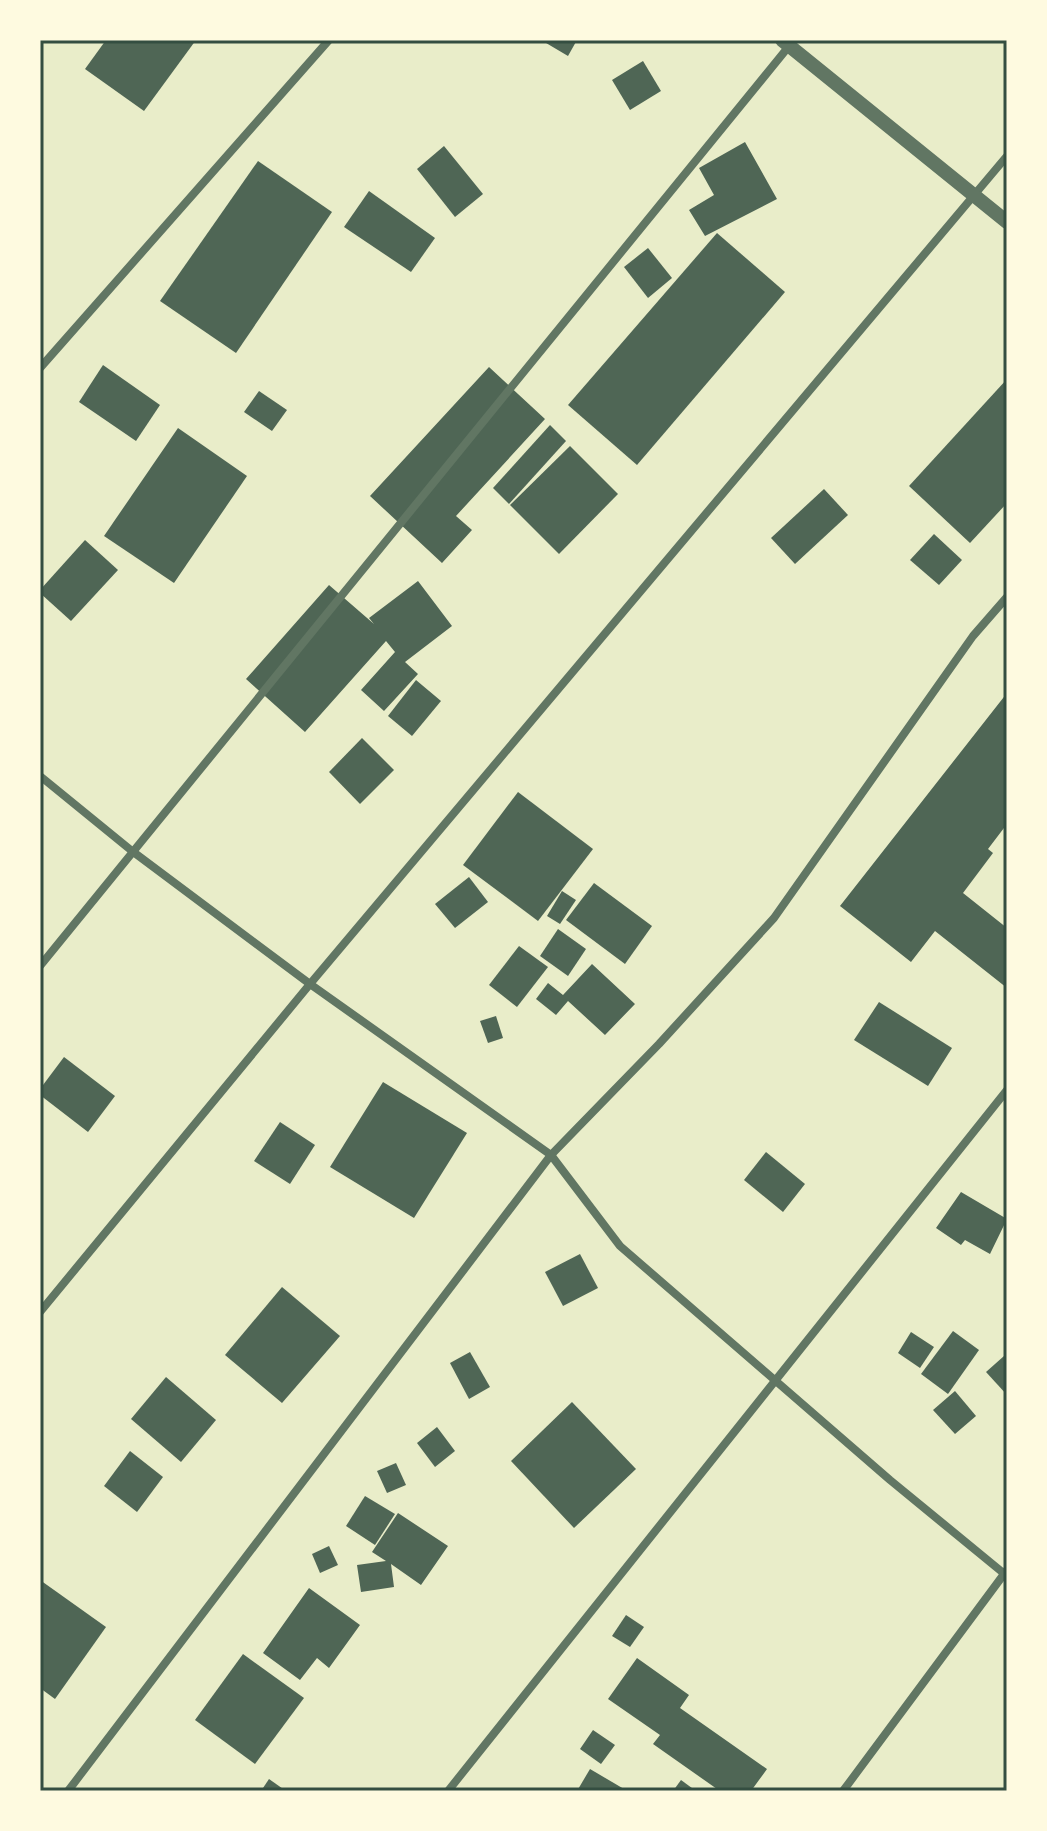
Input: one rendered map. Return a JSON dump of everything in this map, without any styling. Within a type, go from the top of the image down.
[{"type":"street","points":[[40,368],[329,40]]},
{"type":"street","points":[[40,966],[789,42],[1007,222]]},
{"type":"street","points":[[40,1312],[310,984],[1007,156]]},
{"type":"street","points":[[68,1791],[551,1155],[659,1044],[774,918],[973,636],[1007,597]]},
{"type":"street","points":[[40,776],[132,851],[310,984],[551,1155],[620,1246],[1006,1574],[843,1791]]},
{"type":"street","points":[[448,1791],[1007,1090]]},
{"type":"building","points":[[106,40],[196,40],[144,111],[85,69]]},
{"type":"building","points":[[541,40],[577,40],[568,56]]},
{"type":"building","points":[[643,61],[661,91],[630,110],[612,80]]},
{"type":"building","points":[[745,142],[777,199],[705,236],[689,210],[714,195],[699,168]]},
{"type":"building","points":[[444,146],[483,194],[455,217],[417,169]]},
{"type":"building","points":[[258,161],[332,212],[236,353],[160,301]]},
{"type":"building","points":[[369,191],[435,238],[411,272],[344,227]]},
{"type":"building","points":[[717,233],[785,292],[637,465],[568,405]]},
{"type":"building","points":[[648,248],[672,278],[648,298],[624,267]]},
{"type":"building","points":[[103,365],[160,405],[136,441],[79,402]]},
{"type":"building","points":[[489,367],[545,419],[456,516],[472,530],[442,563],[370,496]]},
{"type":"building","points":[[1007,379],[1007,503],[970,543],[909,486]]},
{"type":"building","points":[[259,391],[287,410],[272,431],[244,412]]},
{"type":"building","points":[[550,425],[566,441],[509,504],[493,488]]},
{"type":"building","points":[[178,428],[247,476],[174,583],[104,536]]},
{"type":"building","points":[[570,446],[618,494],[559,554],[510,505]]},
{"type":"building","points":[[824,489],[848,515],[795,564],[771,538]]},
{"type":"building","points":[[934,534],[962,560],[939,585],[910,560]]},
{"type":"building","points":[[85,540],[118,570],[71,621],[40,590]]},
{"type":"building","points":[[418,581],[452,626],[405,662],[418,674],[384,711],[361,690],[395,652],[386,641],[305,732],[246,679],[329,585],[374,624],[369,618]]},
{"type":"building","points":[[416,680],[441,701],[412,736],[388,716]]},
{"type":"building","points":[[1007,693],[1007,824],[988,849],[993,853],[963,893],[1007,928],[1007,988],[935,931],[911,962],[840,906]]},
{"type":"building","points":[[362,738],[394,770],[360,804],[329,772]]},
{"type":"building","points":[[518,792],[593,849],[538,921],[463,865]]},
{"type":"building","points":[[469,877],[488,902],[455,928],[435,904]]},
{"type":"building","points":[[594,883],[652,926],[625,964],[566,920]]},
{"type":"building","points":[[562,891],[576,900],[560,924],[547,916]]},
{"type":"building","points":[[558,929],[586,949],[568,976],[540,956]]},
{"type":"building","points":[[519,946],[548,967],[517,1007],[489,985]]},
{"type":"building","points":[[592,964],[635,1004],[605,1035],[568,1001],[556,1015],[536,999],[548,983],[563,995]]},
{"type":"building","points":[[879,1002],[952,1048],[928,1086],[854,1040]]},
{"type":"building","points":[[496,1016],[503,1038],[488,1043],[480,1021]]},
{"type":"building","points":[[64,1057],[115,1096],[88,1132],[40,1095],[40,1089]]},
{"type":"building","points":[[383,1082],[467,1133],[414,1218],[330,1167]]},
{"type":"building","points":[[280,1122],[315,1145],[290,1184],[254,1161]]},
{"type":"building","points":[[766,1152],[805,1184],[783,1212],[744,1180]]},
{"type":"building","points":[[961,1192],[1007,1219],[990,1254],[965,1240],[961,1245],[936,1228]]},
{"type":"building","points":[[580,1254],[598,1288],[563,1306],[545,1272]]},
{"type":"building","points":[[282,1287],[340,1336],[282,1403],[225,1355]]},
{"type":"building","points":[[953,1331],[979,1350],[948,1394],[921,1374]]},
{"type":"building","points":[[911,1332],[934,1347],[920,1368],[898,1353]]},
{"type":"building","points":[[470,1352],[490,1387],[469,1399],[450,1363]]},
{"type":"building","points":[[1004,1356],[1007,1360],[1007,1395],[986,1372]]},
{"type":"building","points":[[166,1377],[216,1420],[181,1462],[131,1419]]},
{"type":"building","points":[[955,1391],[976,1416],[955,1434],[933,1410]]},
{"type":"building","points":[[572,1402],[636,1469],[574,1528],[511,1461]]},
{"type":"building","points":[[437,1427],[455,1451],[435,1467],[417,1443]]},
{"type":"building","points":[[130,1451],[163,1477],[137,1512],[104,1486]]},
{"type":"building","points":[[396,1463],[406,1485],[387,1493],[377,1471]]},
{"type":"building","points":[[365,1496],[395,1514],[375,1545],[346,1526]]},
{"type":"building","points":[[398,1513],[448,1546],[421,1585],[391,1564],[394,1587],[361,1592],[357,1565],[386,1561],[372,1552]]},
{"type":"building","points":[[329,1546],[338,1565],[320,1573],[312,1554]]},
{"type":"building","points":[[40,1580],[106,1627],[55,1699],[40,1688]]},
{"type":"building","points":[[309,1588],[360,1625],[329,1668],[317,1658],[300,1680],[263,1653]]},
{"type":"building","points":[[626,1615],[644,1627],[630,1647],[612,1636]]},
{"type":"building","points":[[243,1654],[304,1698],[255,1764],[195,1720]]},
{"type":"building","points":[[637,1658],[689,1695],[680,1708],[767,1769],[751,1791],[715,1791],[717,1789],[653,1744],[660,1735],[608,1699]]},
{"type":"building","points":[[593,1730],[615,1745],[601,1764],[580,1749]]},
{"type":"building","points":[[590,1769],[624,1789],[623,1791],[577,1791]]},
{"type":"building","points":[[269,1779],[286,1791],[261,1791]]},
{"type":"building","points":[[681,1780],[696,1791],[673,1791]]}]
